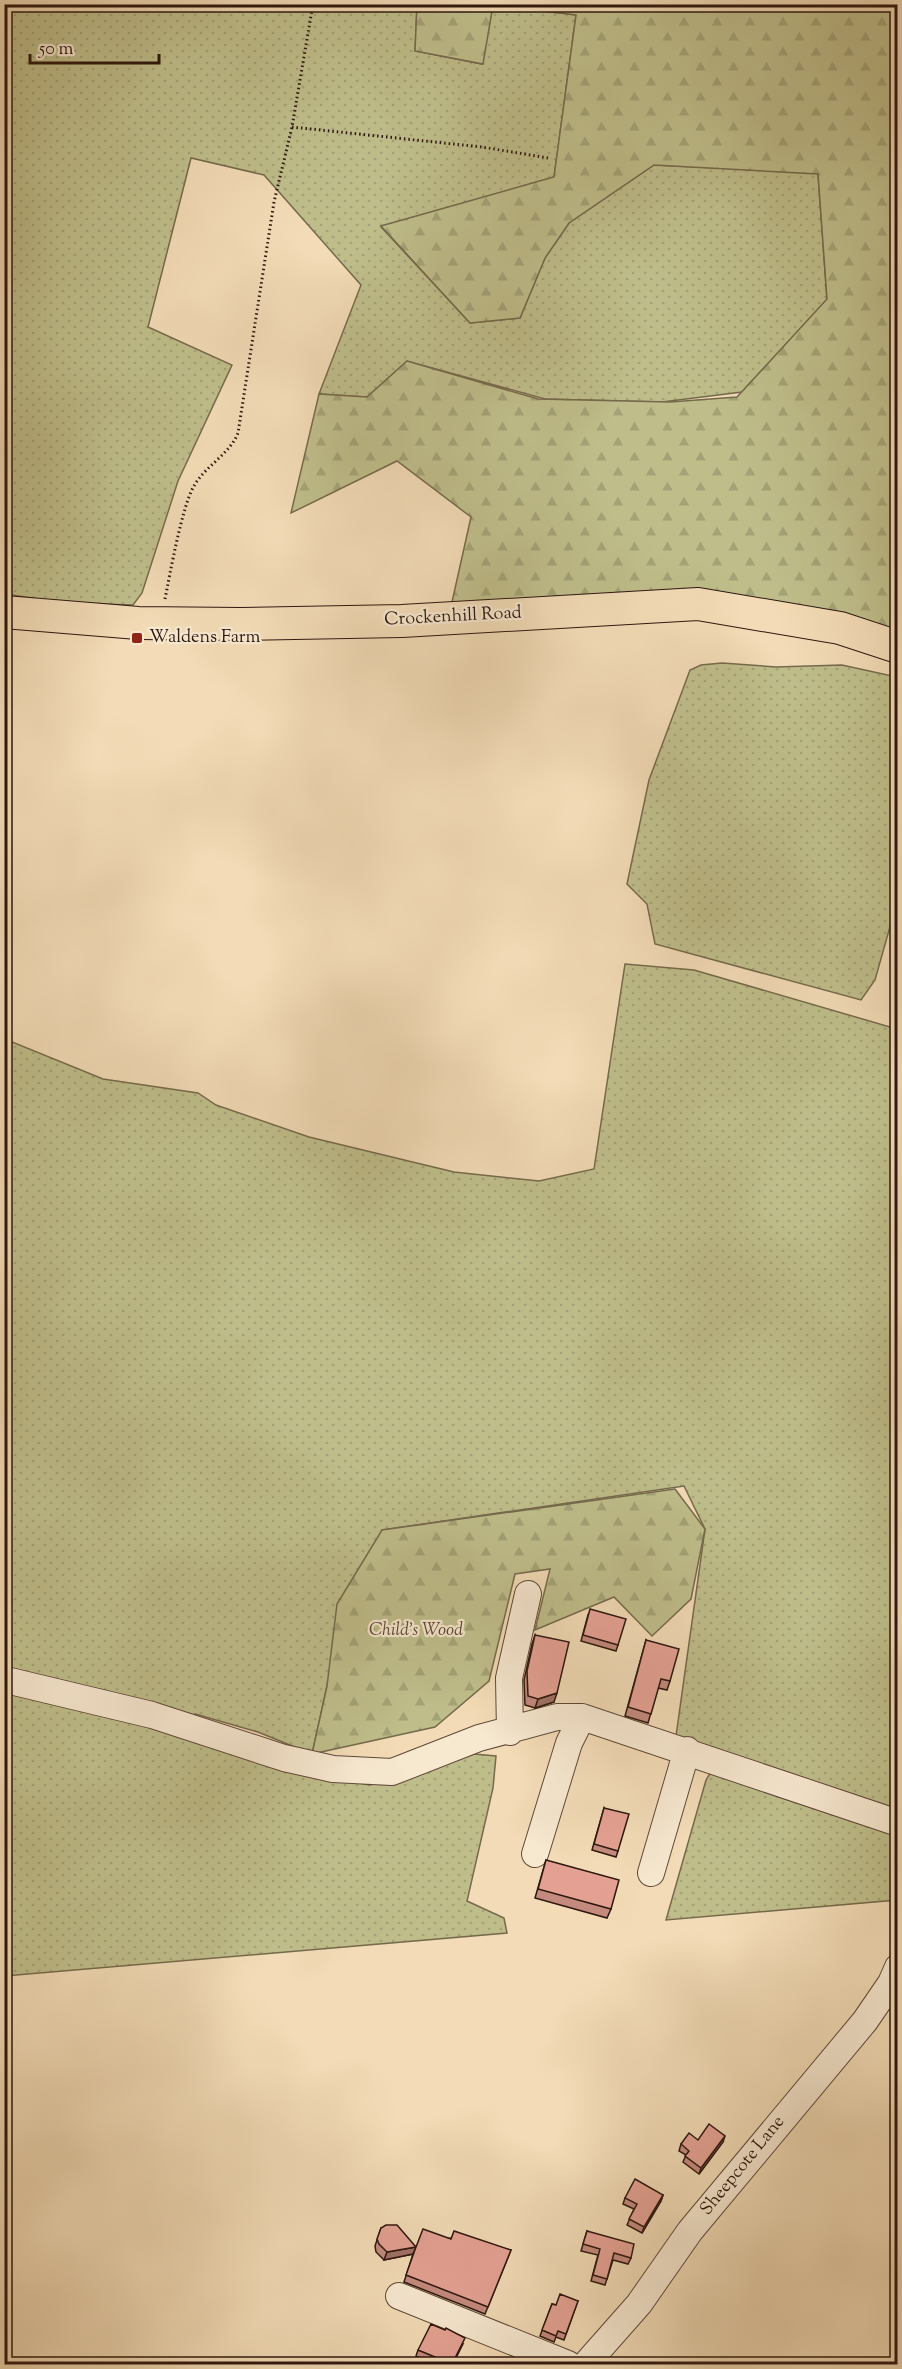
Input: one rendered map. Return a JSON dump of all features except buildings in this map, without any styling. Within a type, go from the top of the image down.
[{"type":"main road","name":"Crockenhill Road","points":[[4,612],[161,623],[402,621],[698,604],[840,628],[897,647]]},
{"type":"street","points":[[510,1732],[509,1678],[528,1594]]},
{"type":"street","points":[[6,1680],[152,1715],[285,1758],[333,1769],[392,1772],[479,1738],[510,1732],[557,1718],[582,1717],[687,1750],[897,1822]]},
{"type":"street","points":[[535,1854],[569,1743],[582,1717]]},
{"type":"street","points":[[651,1873],[687,1750]]},
{"type":"street","name":"Sheepcote Lane","points":[[586,2364],[639,2304],[690,2231],[865,2021],[891,1983],[897,1967]]},
{"type":"street","points":[[399,2296],[568,2364]]},
{"type":"path","points":[[161,623],[192,488],[205,470],[234,444],[238,433],[274,202],[292,127],[313,4]]},
{"type":"path","points":[[292,127],[482,147],[548,158]]},
{"type":"green space","points":[[4,5],[417,5],[415,51],[482,64],[493,5],[576,15],[554,177],[381,227],[470,323],[520,318],[545,258],[569,223],[654,165],[818,173],[827,300],[742,392],[662,402],[545,399],[407,361],[367,397],[319,394],[361,285],[264,175],[191,158],[148,327],[232,365],[178,481],[142,593],[133,605],[66,603],[5,594]]},
{"type":"green space","points":[[417,5],[493,5],[483,64],[415,51]]},
{"type":"green space","points":[[493,5],[897,5],[897,643],[605,599],[452,602],[471,517],[397,461],[291,513],[319,394],[367,397],[407,361],[538,399],[670,402],[737,397],[827,299],[818,174],[654,165],[569,223],[545,258],[520,318],[470,323],[381,226],[554,177],[576,15]]},
{"type":"green space","points":[[722,663],[776,667],[842,665],[897,677],[897,902],[875,980],[861,1000],[655,944],[647,904],[627,884],[649,780],[690,670],[701,665]]},
{"type":"green space","points":[[625,964],[694,970],[897,1029],[897,1817],[676,1736],[705,1529],[684,1486],[382,1530],[327,1686],[312,1754],[258,1732],[195,1714],[186,1733],[303,1773],[370,1785],[474,1754],[496,1756],[493,1788],[467,1901],[504,1918],[507,1933],[5,1976],[5,1039],[103,1079],[198,1093],[216,1105],[309,1137],[454,1172],[539,1181],[594,1169]]},
{"type":"green space","name":"Child's Wood","points":[[675,1489],[705,1529],[691,1599],[652,1636],[614,1597],[535,1630],[550,1569],[515,1574],[489,1681],[435,1727],[312,1754],[327,1686],[337,1604],[382,1530]]},
{"type":"green space","points":[[715,1765],[897,1833],[897,1900],[666,1920],[706,1780]]},
{"type":"place","name":"Waldens Farm","points":[[137,638]]}]
